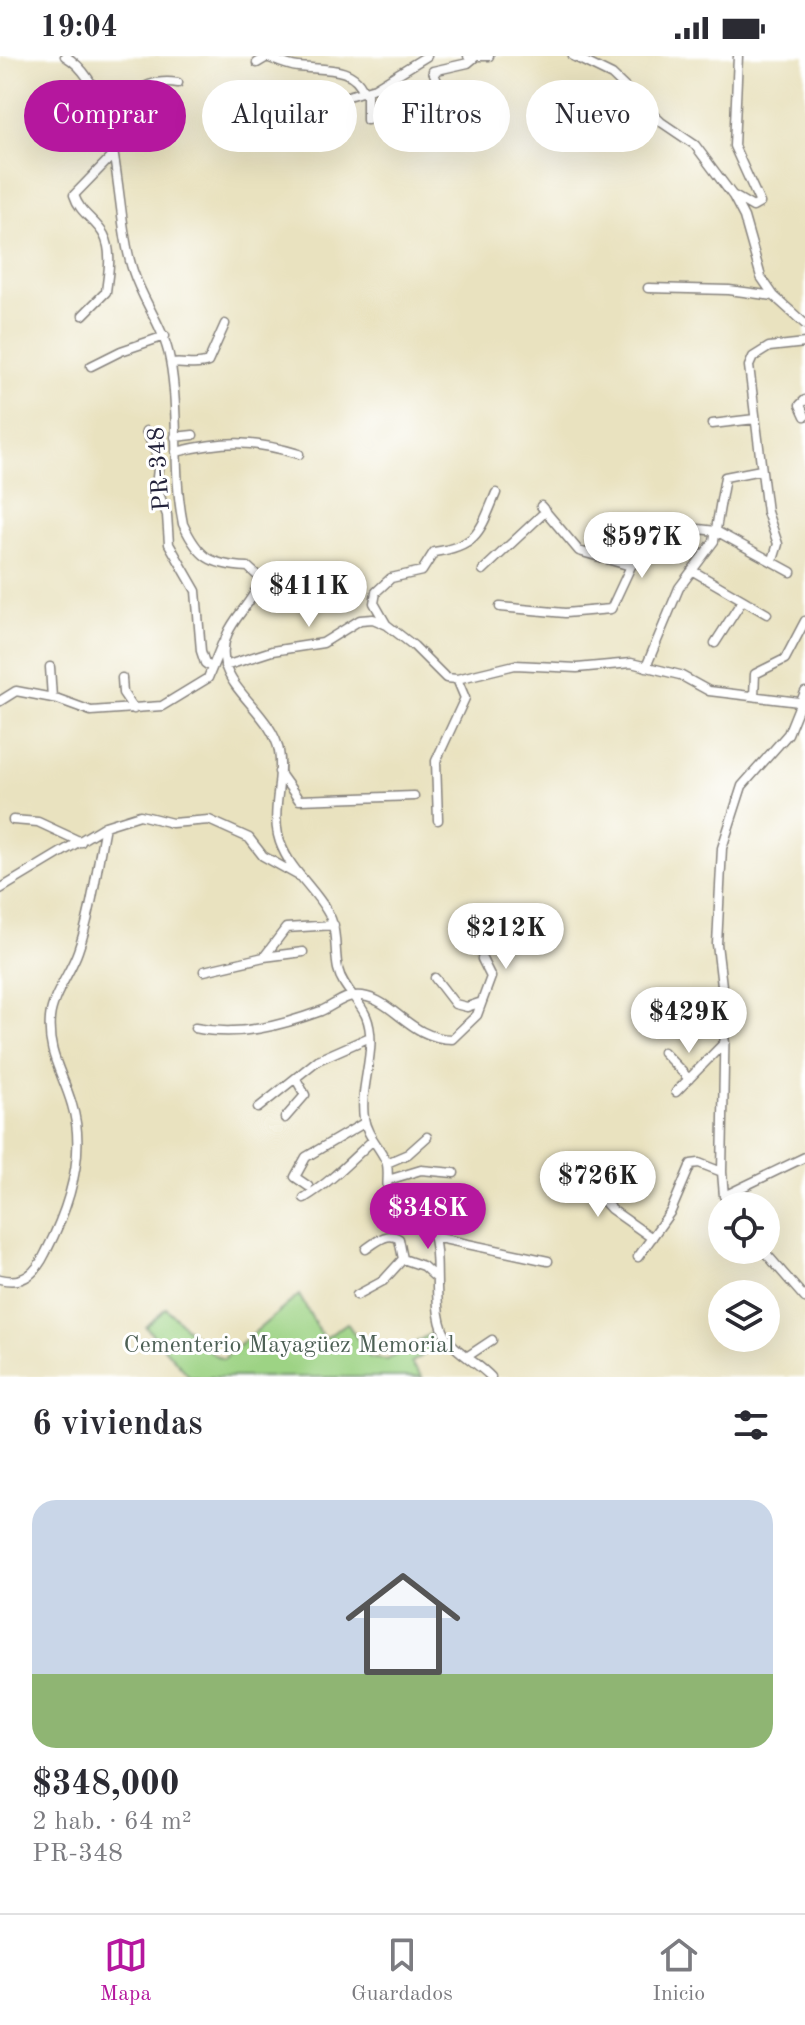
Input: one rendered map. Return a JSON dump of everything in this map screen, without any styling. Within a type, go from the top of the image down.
[{"type":"street","name":"PR-348","points":[[65,56],[88,80]]},
{"type":"street","points":[[357,94],[427,56]]},
{"type":"street","points":[[436,80],[433,71],[468,63],[471,57],[489,56]]},
{"type":"street","points":[[573,56],[612,75],[661,122],[684,135],[733,196],[750,231],[761,277],[774,296],[804,324]]},
{"type":"street","points":[[733,196],[753,207],[760,203],[734,146],[738,56]]},
{"type":"street","points":[[257,63],[267,57],[295,67],[321,67],[353,74],[366,92],[367,120]]},
{"type":"street","name":"PR-348","points":[[111,152],[132,271],[165,336],[171,364],[179,503],[183,524],[193,545],[209,560],[223,565],[248,567],[260,578],[257,589],[234,618],[224,639]]},
{"type":"street","points":[[83,315],[106,292],[109,250],[103,233],[78,210],[74,195],[112,156]]},
{"type":"street","points":[[648,288],[729,290],[774,296]]},
{"type":"street","points":[[171,364],[185,362],[200,366],[208,362],[225,324]]},
{"type":"street","points":[[91,366],[121,351],[165,336]]},
{"type":"street","points":[[773,560],[778,544],[767,512],[749,366],[753,357],[769,347],[805,343]]},
{"type":"street","points":[[805,400],[800,405],[805,416]]},
{"type":"street","points":[[712,424],[755,419]]},
{"type":"street","points":[[146,431],[159,460],[156,486],[167,515],[169,544],[196,591],[201,651],[205,663],[212,668]]},
{"type":"street","points":[[175,437],[193,435]]},
{"type":"street","points":[[176,452],[209,444],[246,441],[299,454]]},
{"type":"street","points":[[646,667],[671,602],[708,553],[716,531],[725,477],[761,470]]},
{"type":"street","points":[[387,625],[374,603],[376,592],[391,578],[422,571],[434,552],[463,547],[479,534],[496,493]]},
{"type":"street","points":[[483,570],[543,509],[579,551],[631,566]]},
{"type":"street","points":[[500,607],[565,613],[611,609],[631,566],[663,525],[716,531],[791,572]]},
{"type":"street","points":[[693,571],[767,614]]},
{"type":"street","points":[[715,643],[742,601]]},
{"type":"street","points":[[225,666],[272,651],[323,643],[360,620],[373,619],[387,625],[414,646],[446,678],[457,679],[515,665],[577,668],[631,663],[680,675],[709,691],[799,702]]},
{"type":"street","points":[[754,696],[755,674],[785,659],[805,621]]},
{"type":"street","points":[[0,701],[16,691],[52,698],[91,711],[162,706],[208,678],[224,639]]},
{"type":"street","points":[[224,639],[225,666],[273,736],[279,771],[279,837],[300,877],[328,912],[334,925],[339,972],[366,1017],[370,1037],[362,1100],[364,1123],[387,1163],[393,1203],[423,1223],[434,1237],[434,1276],[442,1325],[449,1342],[491,1377]]},
{"type":"street","points":[[50,667],[52,698]]},
{"type":"street","points":[[122,678],[123,693],[134,709]]},
{"type":"street","points":[[438,820],[436,761],[465,698],[457,679]]},
{"type":"street","points":[[724,1192],[725,1042],[717,944],[722,848],[742,786],[788,734],[805,692]]},
{"type":"street","points":[[279,771],[299,800],[414,796]]},
{"type":"street","points":[[0,889],[105,826],[140,815],[172,823],[209,820],[249,838],[263,856],[300,877]]},
{"type":"street","points":[[16,822],[38,822],[81,842]]},
{"type":"street","points":[[0,1279],[21,1281],[29,1277],[41,1262],[66,1213],[76,1157],[73,1107],[53,1063],[50,1016],[79,949],[105,826]]},
{"type":"street","points":[[264,957],[286,928],[334,925]]},
{"type":"street","points":[[204,971],[264,957],[303,952]]},
{"type":"street","points":[[195,1028],[213,1031],[271,1029],[353,995],[382,1002],[404,1023],[435,1039],[452,1039],[477,1015],[491,977],[482,959]]},
{"type":"street","points":[[435,978],[455,1004],[467,1007],[479,1003]]},
{"type":"street","points":[[258,1108],[318,1060],[370,1037]]},
{"type":"street","points":[[676,1092],[725,1042]]},
{"type":"street","points":[[663,1052],[689,1079]]},
{"type":"street","points":[[285,1118],[305,1095],[296,1079]]},
{"type":"street","points":[[308,1186],[295,1177],[306,1157],[364,1123]]},
{"type":"street","points":[[387,1163],[408,1154],[427,1137]]},
{"type":"street","points":[[304,1198],[333,1181],[350,1159],[373,1140]]},
{"type":"street","points":[[732,1192],[805,1157]]},
{"type":"street","points":[[638,1257],[671,1211],[691,1164],[699,1163],[722,1172]]},
{"type":"street","points":[[573,1167],[611,1209],[652,1238]]},
{"type":"street","points":[[388,1180],[421,1170],[454,1173]]},
{"type":"street","points":[[366,1249],[386,1236],[395,1236],[399,1239],[403,1259]]},
{"type":"street","points":[[434,1237],[548,1261]]},
{"type":"street","points":[[403,1259],[423,1266],[434,1276]]},
{"type":"street","points":[[357,1295],[383,1281],[403,1259]]},
{"type":"street","points":[[776,1264],[805,1297]]},
{"type":"street","points":[[468,1356],[492,1340]]},
{"type":"green space","name":"Cementerio Mayagüez Memorial","points":[[299,1295],[324,1339],[347,1323],[370,1358],[387,1360],[433,1332],[439,1345],[411,1363],[422,1377],[190,1377],[146,1327],[166,1308],[213,1354],[223,1359]]}]
